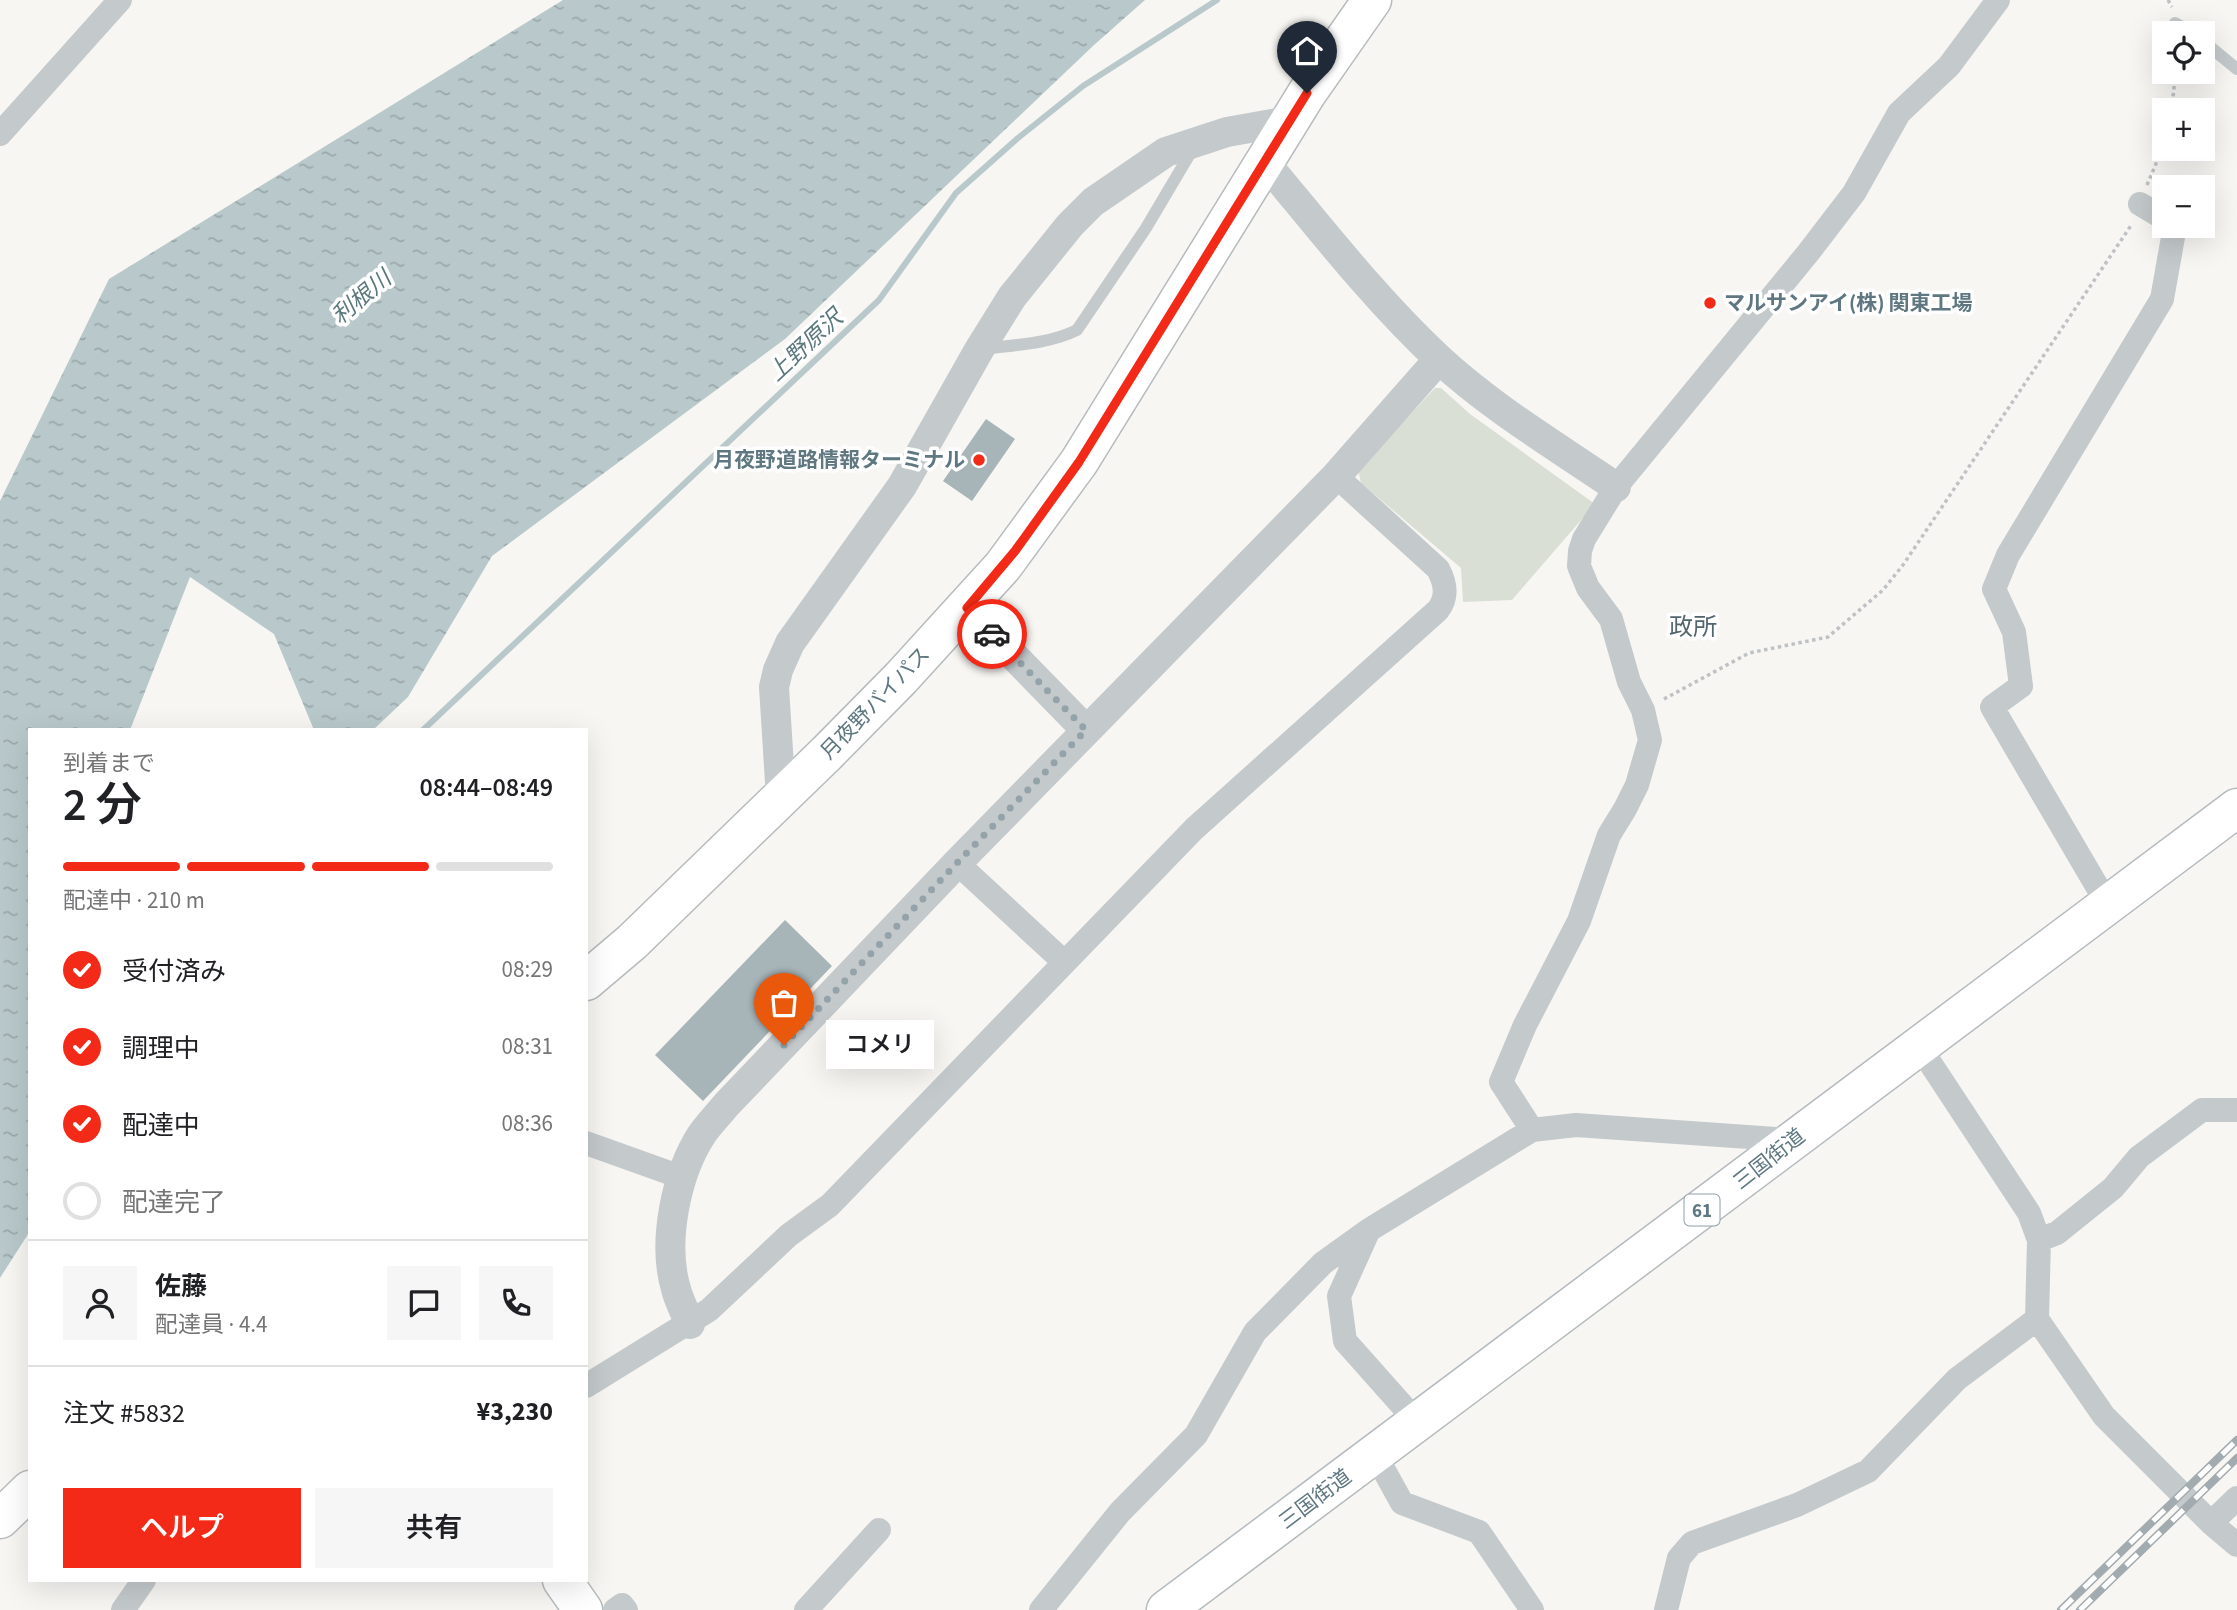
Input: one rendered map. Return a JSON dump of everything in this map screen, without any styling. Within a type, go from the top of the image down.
[{"type":"main road","name":"月夜野バイパス","points":[[588,979],[632,942],[901,678],[967,608],[1017,548],[1079,462],[1289,121],[1372,0]]},
{"type":"main road","name":"三国街道","points":[[1166,1610],[2237,808]]},
{"type":"main road","points":[[0,1520],[28,1492]]},
{"type":"main road","points":[[563,1582],[583,1610]]},
{"type":"street","points":[[0,135],[120,0]]},
{"type":"street","points":[[1532,1130],[1501,1082],[1525,1025],[1579,921],[1609,835],[1637,785],[1650,740],[1643,710],[1629,682],[1611,619],[1588,589],[1579,566],[1584,539],[1616,487],[1854,193],[1899,113],[1949,66],[1998,0]]},
{"type":"street","points":[[781,798],[774,687],[784,653],[902,486],[978,350],[1030,272],[1093,202],[1166,152],[1227,132],[1289,121]]},
{"type":"street","points":[[1264,161],[1381,300],[1439,359],[1492,404],[1616,487]]},
{"type":"street","points":[[2140,204],[2152,211]]},
{"type":"street","points":[[2108,905],[1992,708],[2021,687],[2014,632],[1994,589],[2008,555],[2161,299],[2173,238]]},
{"type":"street","points":[[690,1324],[675,1288],[671,1238],[681,1177],[689,1156],[703,1133],[726,1105],[957,863],[1336,476],[1439,359]]},
{"type":"street","points":[[588,1385],[709,1310],[789,1235],[830,1205],[1063,961],[1194,829],[1443,604],[1445,587],[1438,569],[1336,476]]},
{"type":"street","points":[[967,608],[1086,730]]},
{"type":"street","points":[[957,863],[1063,961]]},
{"type":"street","points":[[1919,1046],[2029,1213],[2039,1240],[2037,1320],[2104,1416],[2211,1523],[2237,1545]]},
{"type":"street","points":[[2039,1240],[2057,1233],[2113,1188],[2139,1157],[2202,1111],[2237,1110]]},
{"type":"street","points":[[1041,1610],[1120,1512],[1196,1435],[1255,1332],[1323,1263],[1369,1230],[1532,1130],[1576,1125],[1792,1140]]},
{"type":"street","points":[[588,1144],[681,1177]]},
{"type":"street","points":[[1369,1230],[1339,1296],[1345,1341],[1417,1422]]},
{"type":"street","points":[[1666,1610],[1679,1558],[1692,1543],[1797,1505],[1868,1471],[1957,1378],[2037,1320]]},
{"type":"street","points":[[1375,1454],[1402,1503],[1479,1532],[1532,1610]]},
{"type":"street","points":[[2211,1523],[2237,1498]]},
{"type":"street","points":[[806,1610],[879,1530]]},
{"type":"street","points":[[123,1610],[143,1582]]},
{"type":"street","points":[[615,1610],[622,1605],[626,1610]]},
{"type":"lane","points":[[2215,51],[2237,69]]},
{"type":"lane","points":[[978,350],[1044,340],[1077,330],[1146,228],[1198,140]]},
{"type":"path","points":[[1643,710],[1749,653],[1828,637],[1883,590],[1903,565],[2130,229],[2157,161]]},
{"type":"shaded area","points":[[1435,388],[1441,388],[1470,414],[1595,504],[1512,600],[1463,602],[1461,568],[1361,483],[1358,470]]},
{"type":"water","name":"利根川","points":[[563,0],[1145,0],[1094,45],[785,339],[492,556],[408,697],[375,728],[313,728],[274,634],[190,577],[131,728],[28,728],[28,1234],[0,1278],[0,501],[109,279]]},
{"type":"building","name":"月夜野道路情報ターミナル","points":[[986,419],[1015,439],[972,501],[943,481]]},
{"type":"building","points":[[785,920],[832,966],[703,1101],[655,1055]]},
{"type":"waterway","name":"上野原沢","points":[[425,728],[879,300],[956,193],[1018,138],[1083,86],[1217,0]]},
{"type":"railway","points":[[2061,1610],[2237,1440]]},
{"type":"railway","points":[[2080,1610],[2237,1458]]},
{"type":"way so far","points":[[784,1045],[1086,730],[992,634]]},
{"type":"place","name":"マルサンアイ(株) 関東工場","points":[[1710,303]]},
{"type":"place","name":"月夜野道路情報ターミナル","points":[[979,460]]},
{"type":"place","name":"コメリ","points":[[784,1045]]},
{"type":"district","name":"政所","points":[[1693,627]]},
{"type":"route","points":[[992,634],[967,608],[1015,551],[1079,462],[1307,93]]}]
